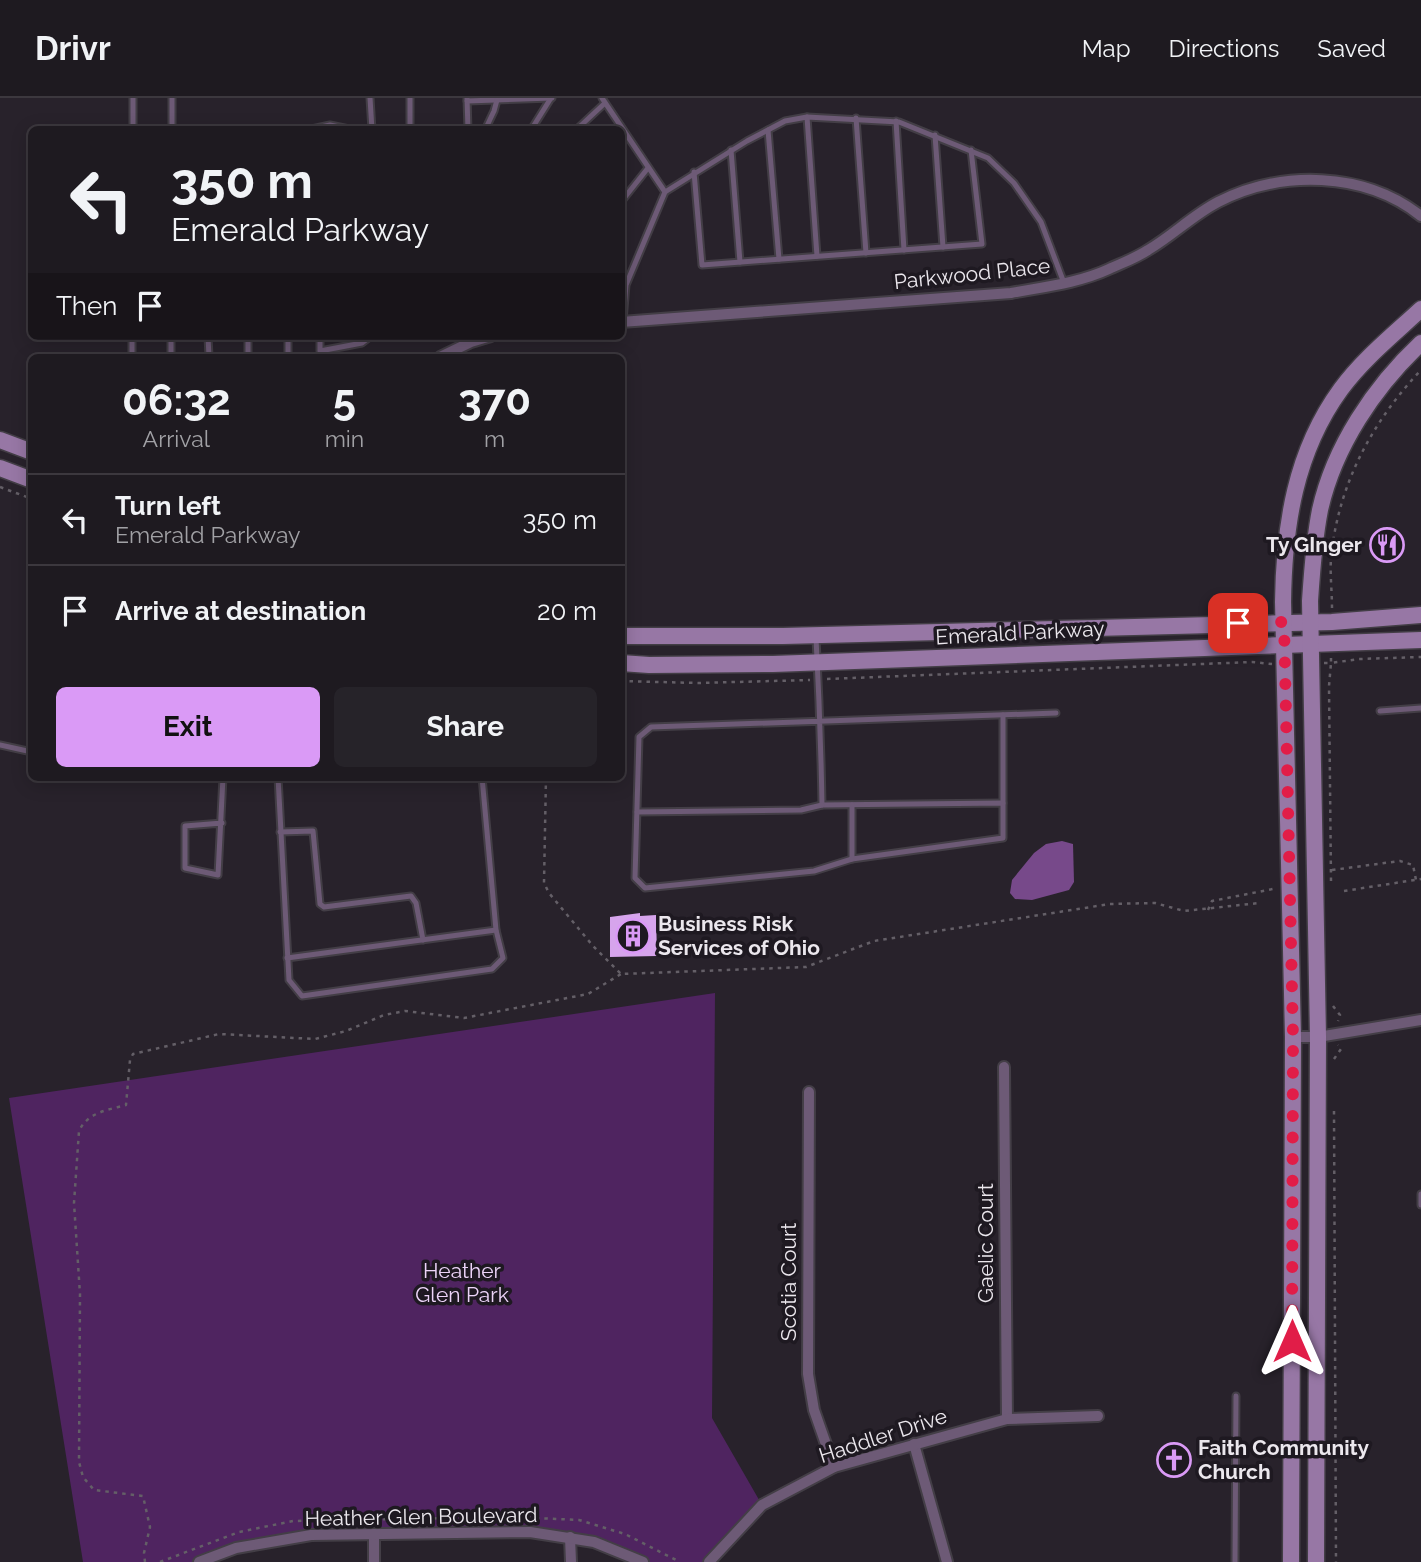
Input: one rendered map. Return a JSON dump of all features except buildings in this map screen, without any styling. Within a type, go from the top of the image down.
[{"type":"main road","points":[[1291,1562],[1293,1037],[1283,571],[1290,503],[1310,440],[1342,388],[1421,309]]},
{"type":"main road","points":[[1316,1562],[1318,1037],[1312,572],[1320,510],[1338,455],[1365,409],[1421,343]]},
{"type":"main road","points":[[0,440],[28,450]]},
{"type":"main road","points":[[0,468],[28,478]]},
{"type":"main road","name":"Emerald Parkway","points":[[625,636],[816,635],[1311,622],[1385,620],[1421,615]]},
{"type":"main road","name":"Emerald Parkway","points":[[625,663],[818,663],[1421,640]]},
{"type":"street","name":"Parkwood Place","points":[[625,322],[1010,293],[1064,283],[1105,271],[1148,250],[1217,202],[1271,183],[1336,181],[1355,185],[1374,190],[1421,216]]},
{"type":"street","points":[[445,354],[468,340]]},
{"type":"street","points":[[1293,1037],[1318,1037],[1421,1020]]},
{"type":"street","name":"Gaelic Court","points":[[1004,1067],[1007,1419]]},
{"type":"street","name":"Scotia Court","points":[[809,1092],[808,1374],[814,1410],[834,1468]]},
{"type":"street","name":"Haddler Drive","points":[[709,1562],[762,1505],[834,1468],[1007,1419],[1098,1416]]},
{"type":"street","points":[[914,1444],[947,1562]]},
{"type":"street","name":"Heather Glen Boulevard","points":[[199,1562],[236,1548],[311,1535],[530,1532],[570,1536],[594,1542],[643,1562]]},
{"type":"street","points":[[374,1534],[374,1562]]},
{"type":"street","points":[[570,1536],[570,1562]]},
{"type":"lane","points":[[133,98],[133,126]]},
{"type":"lane","points":[[172,98],[172,126]]},
{"type":"lane","points":[[370,98],[372,126]]},
{"type":"lane","points":[[410,98],[410,126]]},
{"type":"lane","points":[[468,126],[467,99],[551,98]]},
{"type":"lane","points":[[534,126],[551,98]]},
{"type":"lane","points":[[486,126],[496,100]]},
{"type":"lane","points":[[580,126],[604,101],[621,126]]},
{"type":"lane","points":[[807,117],[817,256]]},
{"type":"lane","points":[[625,294],[626,285],[665,192],[694,172],[768,130],[786,121],[807,117],[896,121],[988,158],[1014,183],[1041,222],[1064,283]]},
{"type":"lane","points":[[856,118],[866,253]]},
{"type":"lane","points":[[896,121],[904,250]]},
{"type":"lane","points":[[768,130],[779,259]]},
{"type":"lane","points":[[625,132],[665,192]]},
{"type":"lane","points":[[935,135],[943,247]]},
{"type":"lane","points":[[625,140],[628,137]]},
{"type":"lane","points":[[731,150],[740,262]]},
{"type":"lane","points":[[694,172],[702,265],[982,244],[971,150]]},
{"type":"lane","points":[[625,197],[648,168]]},
{"type":"lane","points":[[320,354],[366,340]]},
{"type":"lane","points":[[816,635],[822,805]]},
{"type":"lane","points":[[1380,712],[1421,708]]},
{"type":"lane","points":[[1003,715],[1003,838],[852,859],[814,871],[645,888],[635,878],[639,737],[651,727],[1056,713]]},
{"type":"lane","points":[[0,745],[28,751]]},
{"type":"lane","points":[[222,823],[185,826],[185,868],[218,875],[222,823],[223,781]]},
{"type":"lane","points":[[278,781],[289,980],[302,996],[492,969],[503,958],[496,930],[482,781]]},
{"type":"lane","points":[[637,812],[802,810],[822,805],[1003,803]]},
{"type":"lane","points":[[852,805],[852,859]]},
{"type":"lane","points":[[280,832],[313,831],[320,904],[324,907],[411,896],[416,903],[423,940]]},
{"type":"lane","points":[[287,958],[496,930]]},
{"type":"lane","points":[[1421,1194],[1421,1205]]},
{"type":"lane","points":[[1235,1562],[1236,1396]]},
{"type":"path","points":[[1332,600],[1332,549],[1339,509],[1351,473],[1366,442],[1390,405],[1421,370]]},
{"type":"path","points":[[0,487],[28,498]]},
{"type":"path","points":[[1331,884],[1331,663],[1351,659],[1421,657]]},
{"type":"path","points":[[625,681],[698,683],[819,680],[1268,664]]},
{"type":"path","points":[[546,781],[544,883],[549,893],[593,946],[621,974]]},
{"type":"path","points":[[1331,870],[1399,861],[1413,865],[1416,880]]},
{"type":"path","points":[[1344,891],[1421,879]]},
{"type":"path","points":[[1208,910],[1212,901],[1221,897],[1273,889]]},
{"type":"path","points":[[145,1562],[144,1553],[150,1527],[143,1496],[94,1490],[83,1477],[79,1462],[80,1294],[74,1202],[79,1131],[84,1120],[99,1112],[126,1105],[130,1060],[133,1054],[219,1034],[315,1039],[405,1011],[464,1018],[588,994],[621,974],[806,967],[874,941],[1110,904],[1155,903],[1184,911],[1258,903]]},
{"type":"path","points":[[1332,1003],[1340,1015],[1337,1022]]},
{"type":"path","points":[[1333,1066],[1334,1057],[1341,1049],[1336,1042]]},
{"type":"path","points":[[1334,1106],[1336,1562]]},
{"type":"green space","name":"Heather Glen Park","points":[[715,993],[712,1418],[762,1505],[709,1562],[643,1562],[570,1537],[311,1535],[199,1562],[83,1562],[9,1098]]},
{"type":"shaded area","points":[[1062,841],[1073,844],[1074,882],[1069,890],[1032,900],[1015,899],[1010,893],[1012,880],[1034,853],[1046,844]]},
{"type":"place","name":"Ty GInger","points":[[1387,545]]},
{"type":"place","name":"Business Risk Services of Ohio","points":[[633,936]]},
{"type":"place","name":"Faith Community Church","points":[[1174,1460]]},
{"type":"route","points":[[1238,623],[1284,622],[1293,1037],[1292,1341]]}]
